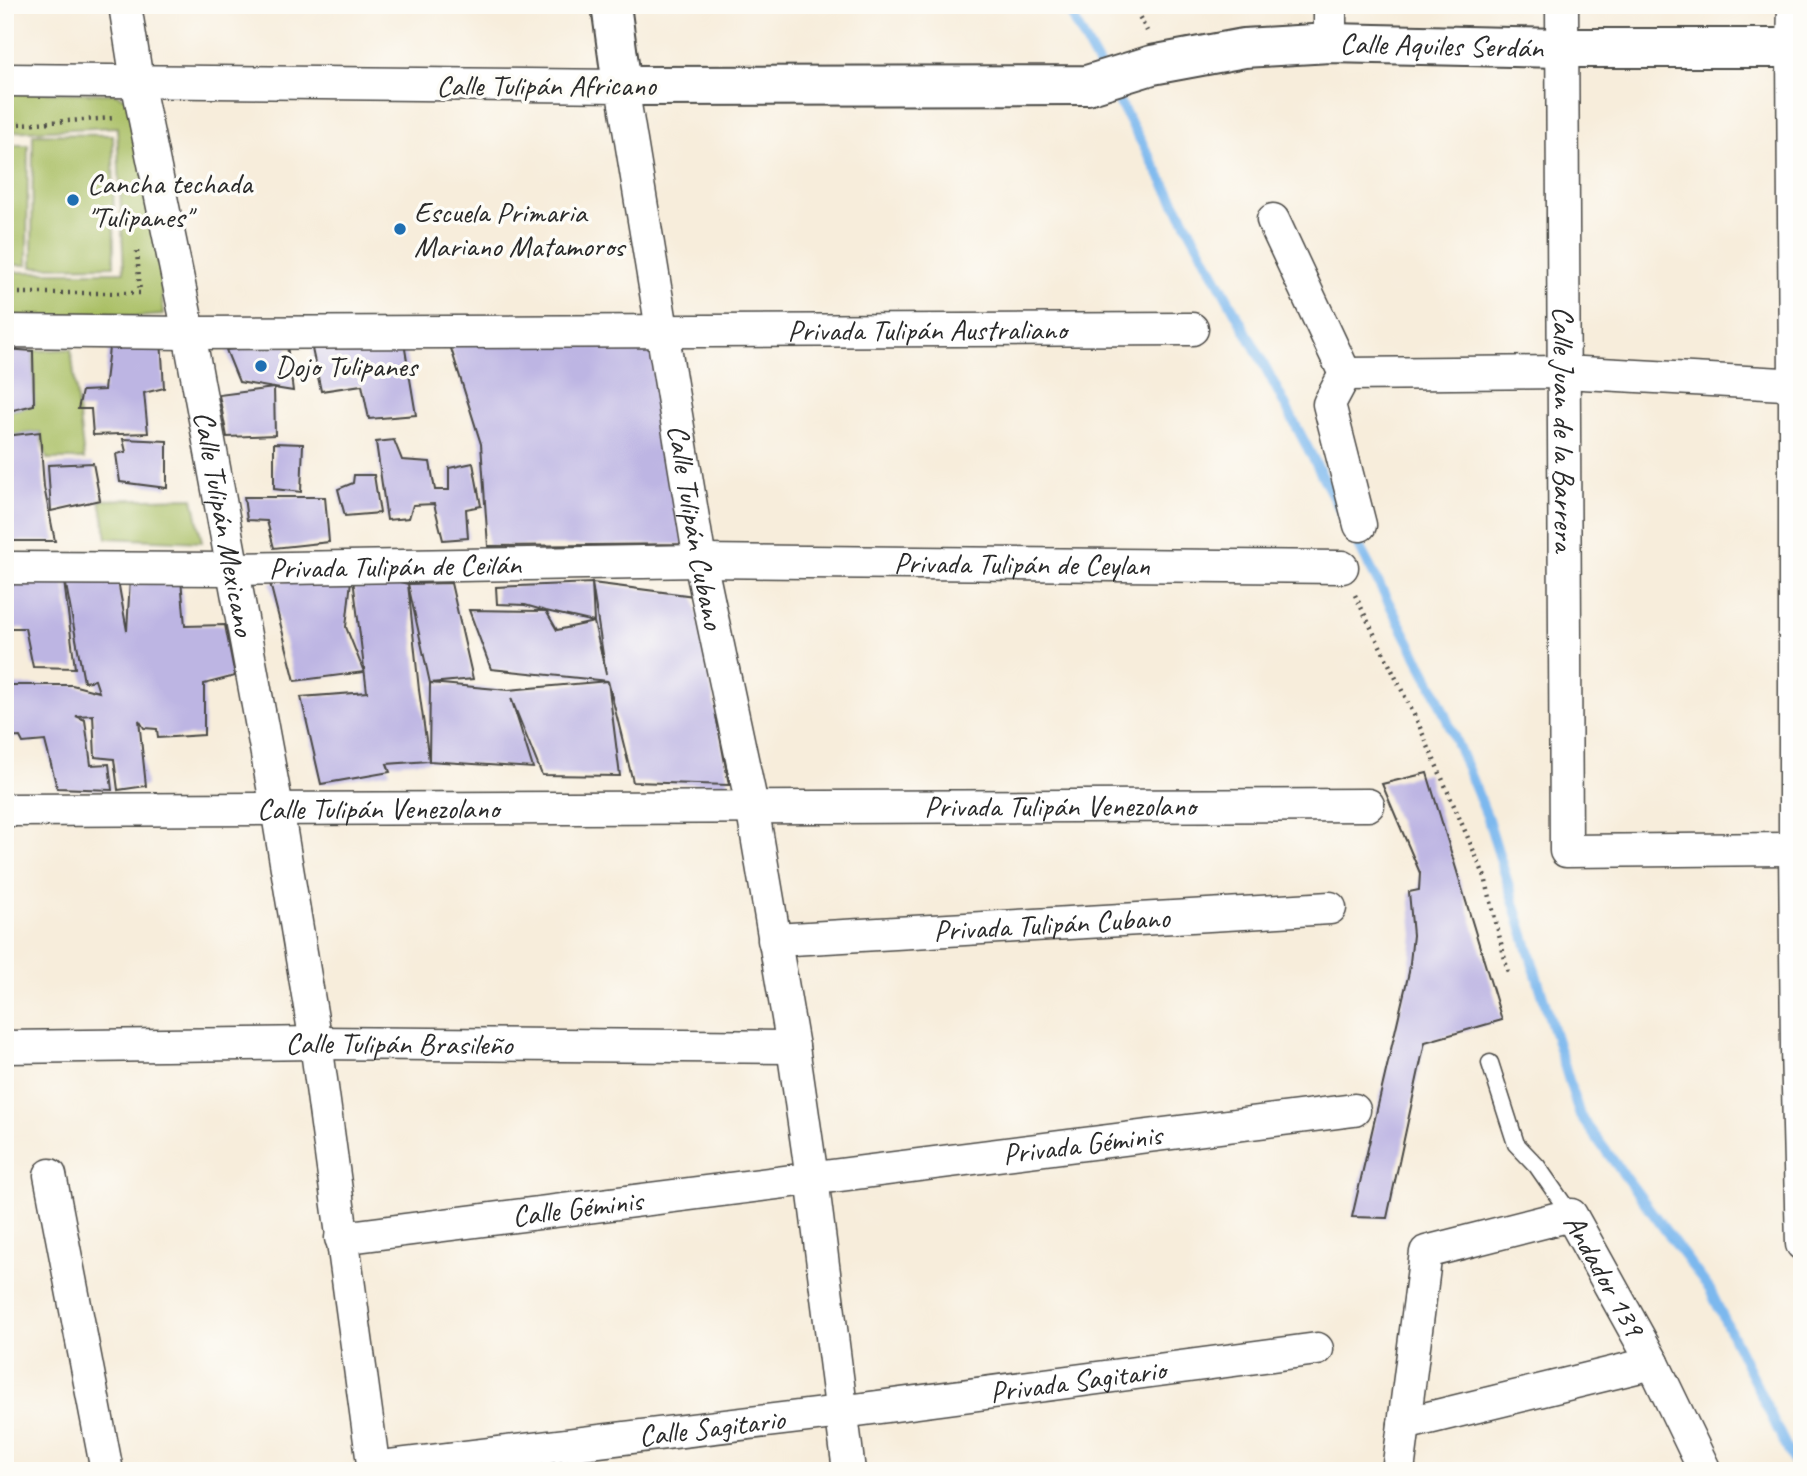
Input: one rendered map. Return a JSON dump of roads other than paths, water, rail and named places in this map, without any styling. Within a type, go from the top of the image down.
[{"type":"street","name":"Calle Tulipán Mexicano","points":[[125,5],[137,81],[189,333],[277,808],[316,1043],[373,1469]]},
{"type":"street","name":"Calle Tulipán Cubano","points":[[611,5],[700,561],[752,806],[793,1047],[849,1471]]},
{"type":"street","points":[[1330,5],[1330,43]]},
{"type":"street","name":"Calle Juan de la Barrera","points":[[1562,5],[1560,48],[1566,851],[1799,849]]},
{"type":"street","points":[[1794,5],[1797,48],[1798,385],[1797,1048],[1802,1244]]},
{"type":"street","name":"Calle Aquiles Serdán","points":[[1087,85],[1152,65],[1244,48],[1330,43],[1560,48],[1797,48]]},
{"type":"street","name":"Calle Tulipán Africano","points":[[5,80],[622,86],[1087,85]]},
{"type":"street","points":[[1273,220],[1345,373]]},
{"type":"street","name":"Privada Tulipán Australiano","points":[[5,331],[189,333],[1192,329]]},
{"type":"street","points":[[1345,373],[1564,372],[1798,385]]},
{"type":"street","points":[[1345,373],[1329,404],[1360,525]]},
{"type":"street","name":"Privada Tulipán de Ceylan","points":[[700,561],[1342,567]]},
{"type":"street","name":"Privada Tulipán de Ceilán","points":[[5,568],[232,569],[700,561]]},
{"type":"street","name":"Privada Tulipán Venezolano","points":[[752,806],[1368,805]]},
{"type":"street","name":"Calle Tulipán Venezolano","points":[[5,810],[752,806]]},
{"type":"street","name":"Privada Tulipán Cubano","points":[[774,940],[1330,908]]},
{"type":"street","name":"Calle Tulipán Brasileño","points":[[5,1047],[316,1043],[793,1047]]},
{"type":"street","name":"Privada Géminis","points":[[812,1178],[1354,1110]]},
{"type":"street","points":[[50,1174],[107,1471]]},
{"type":"street","name":"Calle Géminis","points":[[341,1238],[812,1178]]},
{"type":"street","name":"Andador 139","points":[[1404,1424],[1426,1252],[1572,1215],[1653,1363],[1704,1471]]},
{"type":"street","name":"Privada Sagitario","points":[[841,1412],[1317,1349]]},
{"type":"street","points":[[1398,1471],[1404,1424],[1653,1363]]},
{"type":"street","name":"Calle Sagitario","points":[[373,1469],[841,1412]]},
{"type":"lane","points":[[1490,1063],[1516,1144],[1537,1166],[1572,1215]]},
{"type":"waterway","points":[[1066,5],[1102,71]]},
{"type":"waterway","points":[[1111,87],[1260,357],[1435,691],[1487,816],[1580,1116],[1710,1290],[1798,1471]]},
{"type":"place","name":"Cancha techada \"Tulipanes\"","points":[[73,200]]},
{"type":"place","name":"Escuela Primaria Mariano Matamoros","points":[[400,229]]},
{"type":"place","name":"Dojo Tulipanes","points":[[261,366]]}]
